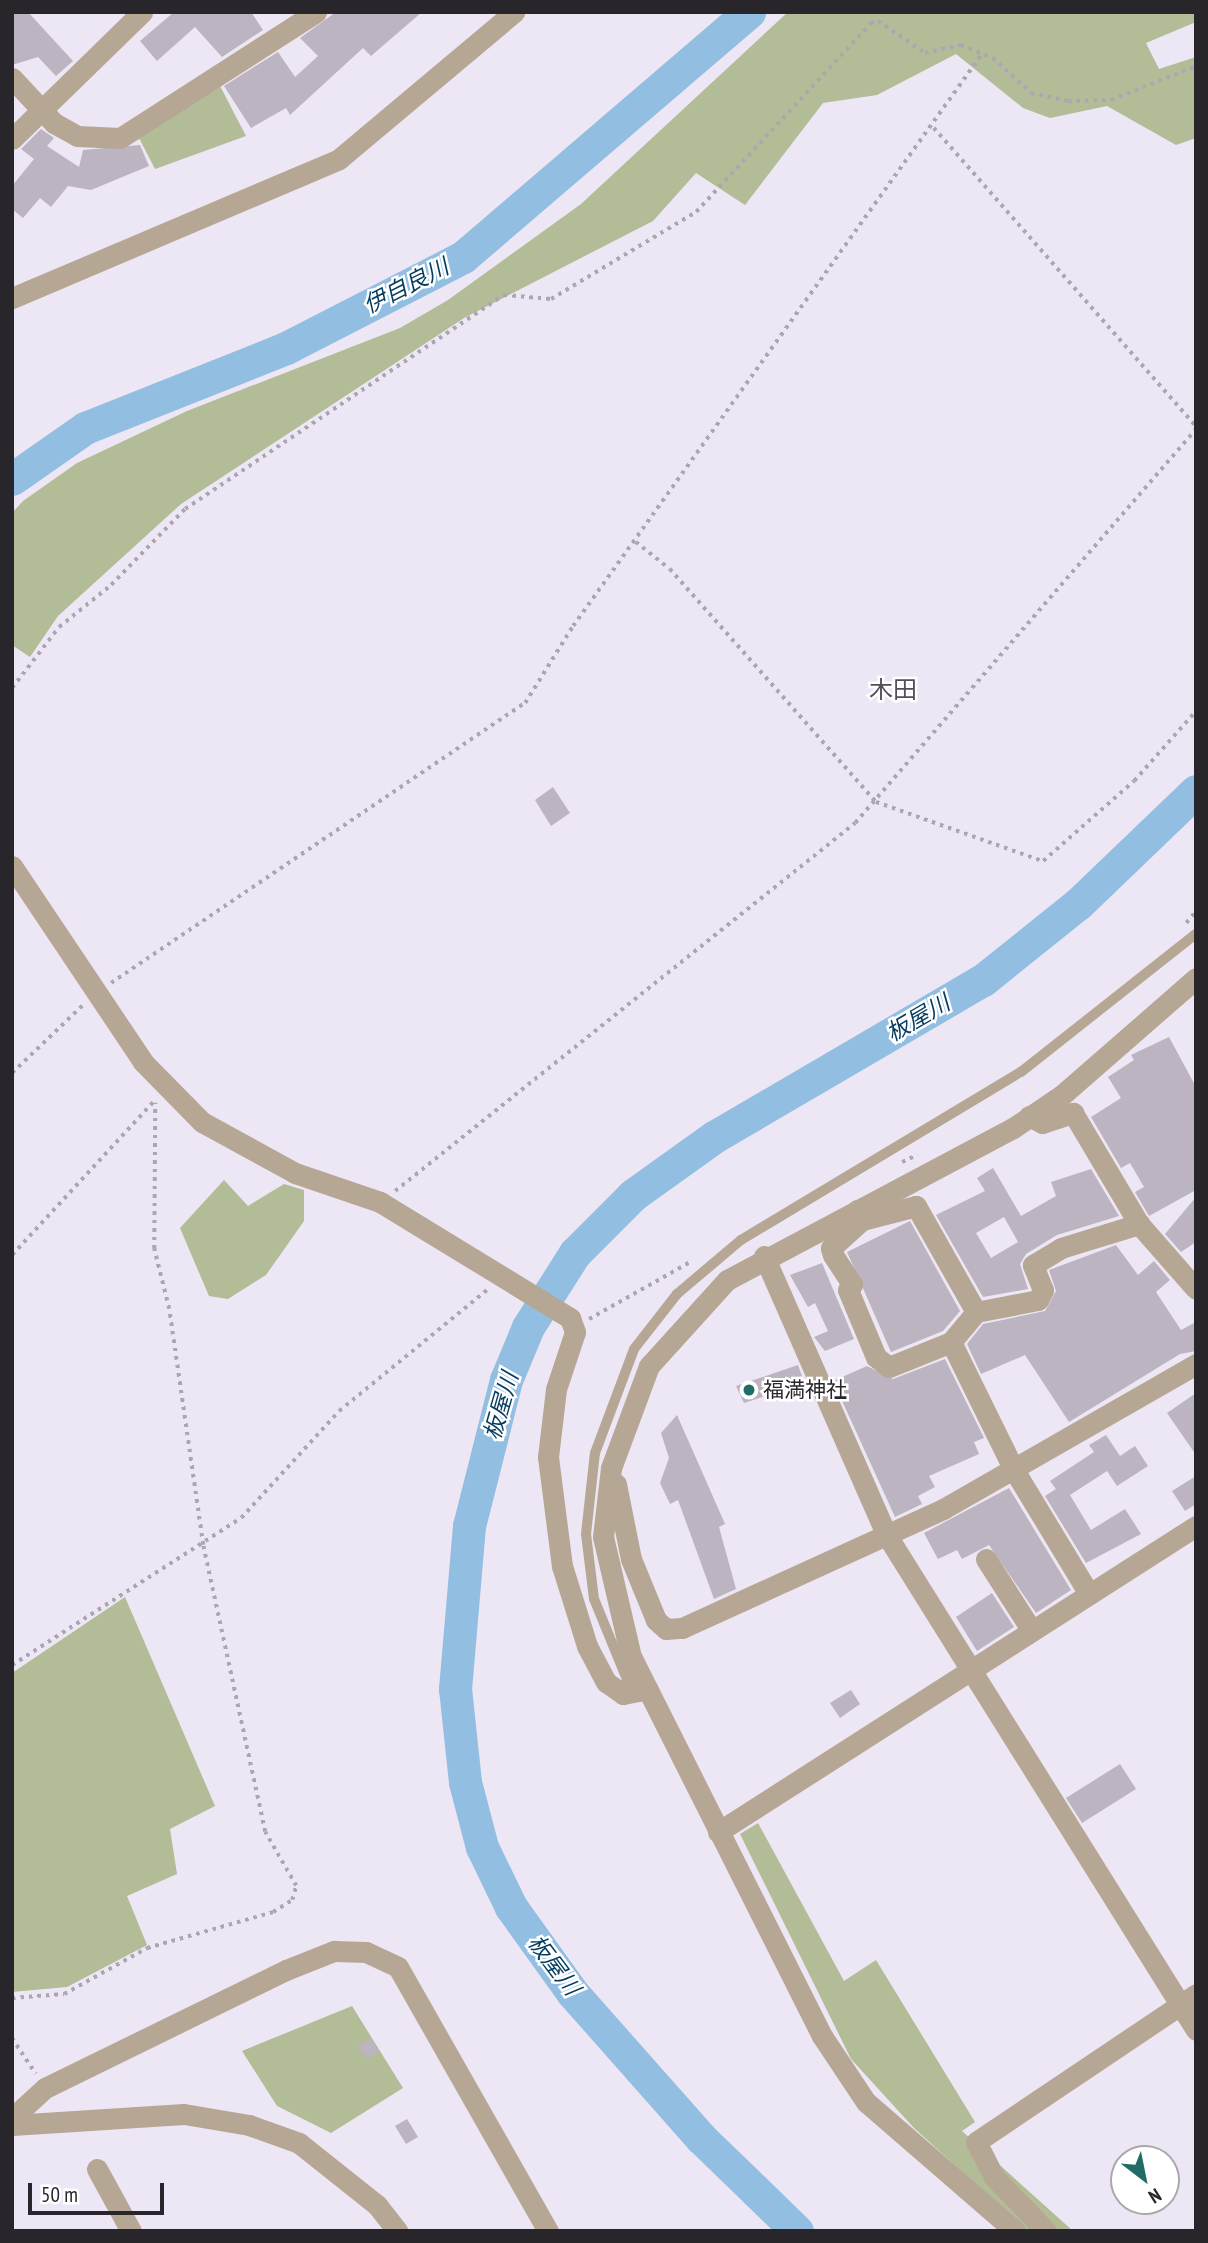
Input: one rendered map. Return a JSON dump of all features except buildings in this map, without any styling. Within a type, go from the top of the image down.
[{"type":"street","points":[[12,139],[39,107],[142,12]]},
{"type":"street","points":[[12,78],[39,107],[77,136],[120,138],[316,12]]},
{"type":"street","points":[[12,298],[339,159],[513,12]]},
{"type":"street","points":[[12,866],[161,1095],[202,1122],[274,1162],[380,1202],[562,1309],[575,1332],[551,1418],[554,1518],[587,1646],[606,1682],[640,1691]]},
{"type":"street","points":[[1015,2231],[866,2102],[822,2036],[718,1832],[640,1691],[617,1617],[603,1537],[611,1468],[649,1366],[688,1317],[764,1256],[860,1215],[1029,1116],[1196,978]]},
{"type":"street","points":[[1029,1116],[1042,1123],[1073,1113],[1139,1224],[1196,1289]]},
{"type":"street","points":[[976,1312],[916,1206],[860,1215],[831,1248],[852,1284],[848,1290],[876,1357],[889,1367],[951,1342],[976,1312],[1038,1300],[1043,1290],[1033,1265],[1061,1248],[1139,1224]]},
{"type":"street","points":[[764,1256],[886,1534],[970,1671],[1188,1999],[1196,2030]]},
{"type":"street","points":[[951,1342],[1014,1470],[1089,1594]]},
{"type":"street","points":[[611,1468],[631,1559],[656,1620],[666,1629],[682,1628],[886,1534],[1014,1470],[1196,1364]]},
{"type":"street","points":[[718,1832],[1196,1526]]},
{"type":"street","points":[[986,1559],[1032,1632]]},
{"type":"street","points":[[12,2118],[45,2088],[286,1970],[334,1951],[366,1952],[398,1967],[548,2231]]},
{"type":"street","points":[[1046,2231],[993,2177],[976,2142],[1188,1999]]},
{"type":"street","points":[[12,2125],[184,2114],[249,2125],[299,2143],[377,2205],[397,2231]]},
{"type":"street","points":[[97,2169],[131,2231]]},
{"type":"lane","points":[[640,1691],[594,1599],[586,1534],[595,1453],[634,1349],[677,1294],[741,1240],[1021,1072],[1140,984],[1196,934]]},
{"type":"path","points":[[12,688],[59,627],[111,585],[185,509],[503,295],[551,299],[696,212],[871,23],[878,21],[925,53],[961,45],[981,55],[1031,93],[1068,101],[1111,100],[1196,66]]},
{"type":"path","points":[[12,1073],[96,993],[525,704],[636,542],[934,128],[981,55]]},
{"type":"path","points":[[380,1202],[876,802],[1196,428],[934,128]]},
{"type":"path","points":[[636,542],[670,569],[876,802],[1043,861],[1134,781],[1196,711]]},
{"type":"path","points":[[12,1255],[161,1095]]},
{"type":"path","points":[[12,1998],[64,1994],[147,1948],[273,1912],[292,1900],[296,1886],[265,1832],[254,1793],[203,1545],[169,1309],[154,1249],[161,1095]]},
{"type":"path","points":[[575,1332],[665,1272],[703,1256]]},
{"type":"path","points":[[12,1665],[159,1566],[203,1545],[241,1518],[339,1411],[514,1280]]},
{"type":"path","points":[[12,2038],[45,2088]]},
{"type":"green space","points":[[788,12],[1196,12],[1196,22],[1146,43],[1159,69],[1196,57],[1196,138],[1176,145],[1107,106],[1050,118],[1023,108],[956,54],[877,95],[823,103],[745,205],[696,173],[653,221],[464,318],[181,504],[58,616],[30,657],[12,645],[12,513],[23,501],[77,463],[187,411],[400,328],[448,300],[581,204]]},
{"type":"green space","points":[[218,82],[246,136],[155,169],[139,138]]},
{"type":"green space","points":[[224,1180],[248,1206],[284,1184],[304,1190],[304,1221],[266,1275],[228,1299],[209,1296],[180,1228]]},
{"type":"green space","points":[[125,1597],[215,1806],[170,1829],[177,1874],[127,1896],[147,1945],[67,1987],[12,1992],[12,1673]]},
{"type":"green space","points":[[758,1823],[844,1981],[876,1960],[975,2122],[962,2131],[1073,2231],[1027,2231],[914,2128],[851,2059],[740,1834]]},
{"type":"green space","points":[[352,2006],[403,2088],[331,2133],[277,2106],[242,2051]]},
{"type":"waterway","name":"伊自良川","points":[[12,479],[85,428],[286,348],[463,257],[749,12]]},
{"type":"waterway","name":"板屋川","points":[[797,2231],[701,2138],[572,1992],[511,1907],[482,1847],[465,1782],[455,1689],[469,1526],[506,1380],[528,1327],[575,1253],[633,1195],[714,1137],[983,980],[1078,904],[1196,791]]},
{"type":"place","name":"福満神社","points":[[749,1390]]},
{"type":"district","name":"木田","points":[[893,690]]}]
